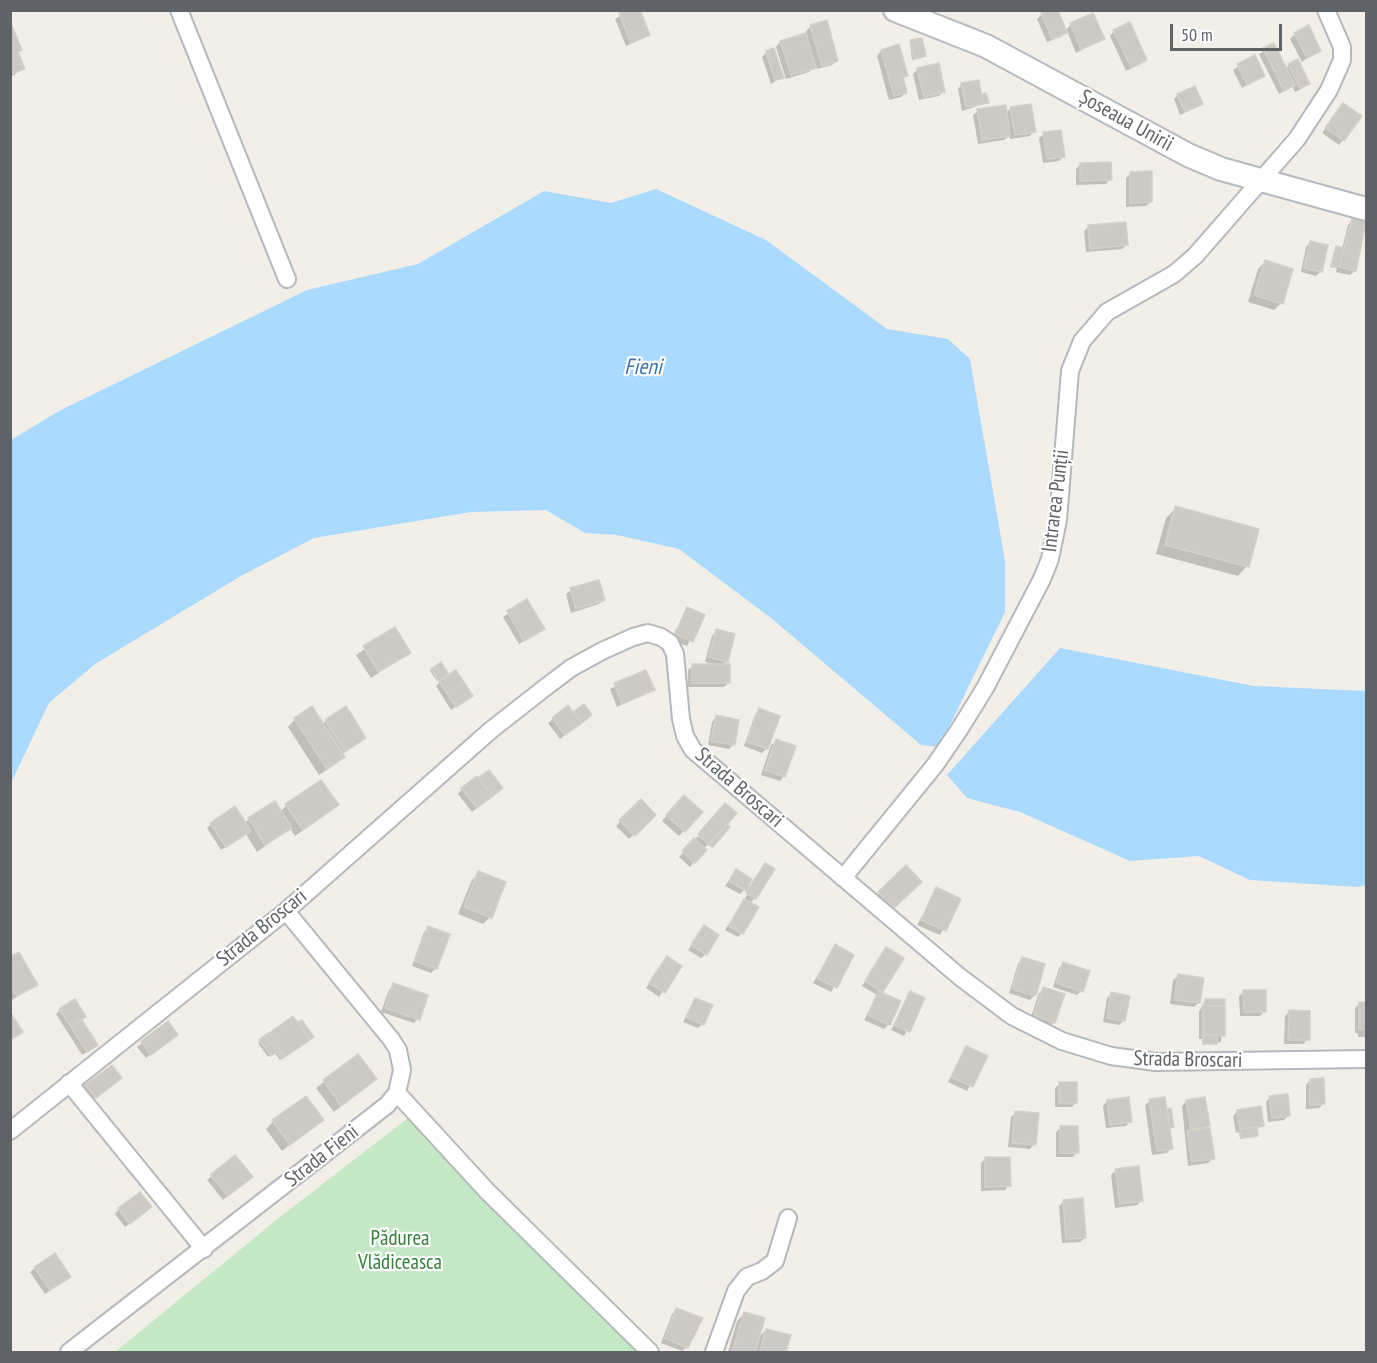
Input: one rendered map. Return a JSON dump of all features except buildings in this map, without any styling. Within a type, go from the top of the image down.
[{"type":"main road","name":"Șoseaua Unirii","points":[[895,10],[976,42],[1032,69],[1188,155],[1259,181],[1366,209]]},
{"type":"street","points":[[178,10],[287,279]]},
{"type":"street","name":"Intrarea Punții","points":[[843,878],[935,765],[959,730],[985,687],[1042,579],[1050,559],[1058,520],[1070,371],[1082,341],[1107,312],[1174,274],[1195,256],[1297,139],[1340,69],[1342,47],[1326,10]]},
{"type":"street","name":"Strada Broscari","points":[[10,1131],[286,911],[491,730],[571,668],[602,651],[648,633],[670,643],[675,654],[681,719],[685,736],[693,750],[960,977],[1011,1016],[1062,1041],[1111,1056],[1156,1062],[1366,1059]]},
{"type":"street","points":[[286,911],[394,1045],[402,1070],[397,1093],[472,1176],[650,1353]]},
{"type":"street","points":[[69,1083],[204,1249]]},
{"type":"street","name":"Strada Fieni","points":[[69,1353],[387,1105],[397,1093]]},
{"type":"street","points":[[714,1353],[736,1291],[747,1277],[762,1271],[775,1261],[788,1218]]},
{"type":"green space","name":"Pădurea Vlădiceasca","points":[[408,1118],[644,1352],[115,1352],[280,1217]]},
{"type":"water","name":"Fieni","points":[[656,189],[766,240],[887,329],[948,339],[970,359],[1005,561],[1005,612],[939,747],[921,745],[771,618],[679,549],[617,535],[585,533],[546,510],[471,512],[314,538],[241,576],[95,664],[49,703],[11,783],[11,440],[59,411],[307,290],[418,264],[544,191],[611,203]]},
{"type":"water","points":[[1060,648],[1254,686],[1366,691],[1366,885],[1358,887],[1250,880],[1199,856],[1130,861],[1020,812],[967,798],[947,775]]}]
